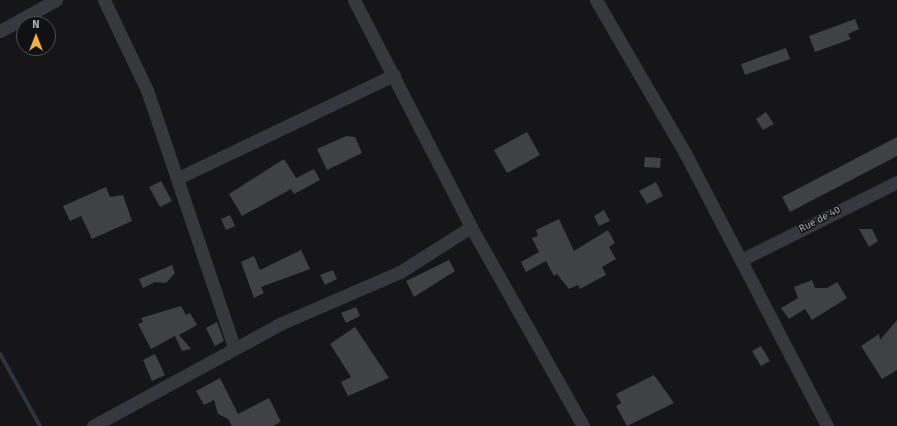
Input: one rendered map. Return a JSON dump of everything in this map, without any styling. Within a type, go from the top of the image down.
[{"type":"street","points":[[0,31],[56,0]]},
{"type":"street","points":[[104,0],[147,90],[180,177],[234,347]]},
{"type":"street","points":[[354,0],[471,227],[584,426]]},
{"type":"street","points":[[596,0],[743,259],[827,426]]},
{"type":"street","points":[[180,177],[394,75]]},
{"type":"street","name":"Rue de 40","points":[[743,259],[897,182]]},
{"type":"street","points":[[93,426],[234,347],[400,272],[471,227]]},
{"type":"building","points":[[855,19],[859,29],[848,34],[851,39],[815,52],[809,36]]},
{"type":"building","points":[[786,48],[790,59],[745,75],[741,64]]},
{"type":"building","points":[[766,112],[774,124],[763,130],[756,119]]},
{"type":"building","points":[[527,132],[540,155],[507,173],[494,150]]},
{"type":"building","points":[[346,136],[355,137],[362,153],[327,170],[317,149]]},
{"type":"building","points":[[897,137],[897,156],[790,212],[782,197]]},
{"type":"building","points":[[645,157],[661,158],[660,168],[644,167]]},
{"type":"building","points":[[284,159],[296,178],[314,169],[320,180],[294,194],[291,189],[242,216],[229,194]]},
{"type":"building","points":[[161,181],[172,201],[160,207],[149,187]]},
{"type":"building","points":[[656,182],[663,196],[647,204],[639,191]]},
{"type":"building","points":[[106,187],[110,197],[123,195],[132,221],[92,239],[81,216],[70,221],[63,206]]},
{"type":"building","points":[[604,210],[610,221],[599,226],[594,216]]},
{"type":"building","points":[[230,215],[235,226],[226,230],[221,219]]},
{"type":"building","points":[[559,219],[574,251],[608,230],[615,243],[609,247],[616,259],[602,267],[606,275],[580,289],[578,285],[569,289],[557,274],[554,276],[546,261],[526,272],[521,262],[539,252],[532,238],[538,236],[536,230]]},
{"type":"building","points":[[859,229],[872,229],[878,241],[869,247]]},
{"type":"building","points":[[301,250],[310,269],[261,287],[264,293],[254,298],[241,262],[254,256],[260,270]]},
{"type":"building","points":[[449,260],[455,271],[414,297],[406,281]]},
{"type":"building","points":[[172,265],[175,273],[166,283],[155,282],[143,288],[139,279]]},
{"type":"building","points":[[333,270],[337,279],[325,285],[320,275]]},
{"type":"building","points":[[812,280],[815,288],[827,288],[837,282],[847,298],[812,320],[805,309],[789,319],[781,308],[798,298],[794,287]]},
{"type":"building","points":[[181,306],[186,315],[190,313],[197,325],[179,335],[191,349],[182,351],[175,336],[151,349],[138,324],[143,322],[141,318]]},
{"type":"building","points":[[356,307],[360,316],[346,323],[341,313]]},
{"type":"building","points":[[897,320],[897,370],[882,379],[861,346],[879,334],[880,340]]},
{"type":"building","points":[[217,322],[224,341],[215,346],[206,328]]},
{"type":"building","points":[[355,327],[389,378],[348,396],[341,382],[351,377],[330,344]]},
{"type":"building","points":[[761,346],[770,361],[761,366],[752,351]]},
{"type":"building","points":[[155,354],[165,375],[152,381],[143,360]]},
{"type":"building","points":[[654,375],[674,403],[627,426],[616,406],[621,403],[616,394]]},
{"type":"building","points":[[220,378],[238,414],[269,398],[281,422],[273,426],[232,426],[228,419],[218,414],[214,400],[204,405],[196,391]]},
{"type":"waterway","points":[[0,354],[40,426]]}]
